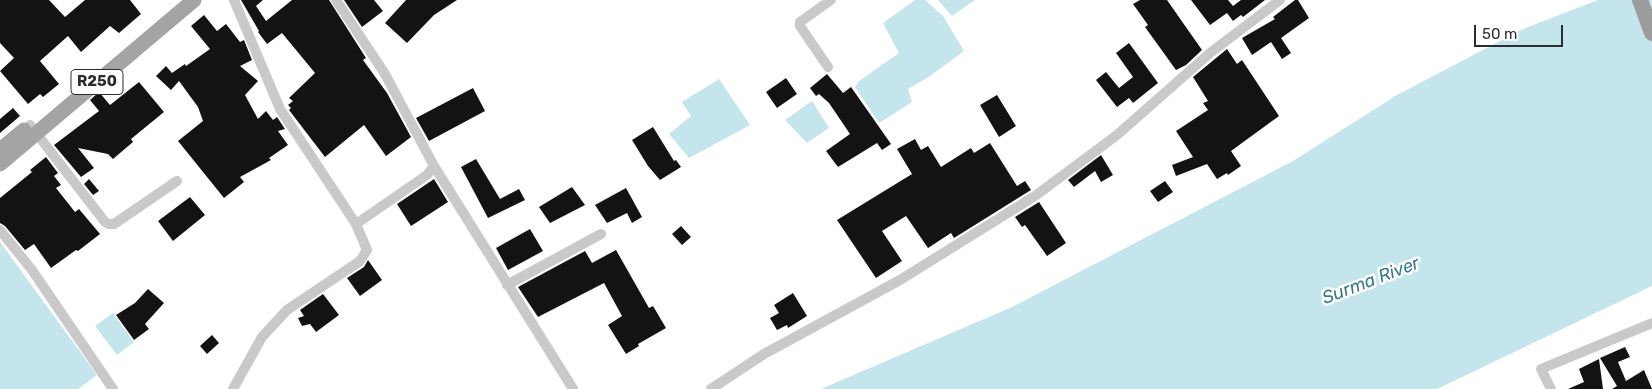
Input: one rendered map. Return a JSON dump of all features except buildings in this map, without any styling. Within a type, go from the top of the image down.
[{"type":"highway","points":[[1640,0],[1652,33]]},
{"type":"main road","name":"R250","points":[[0,164],[33,129],[179,0]]},
{"type":"main road","name":"R250","points":[[0,150],[33,129],[194,0]]},
{"type":"street","points":[[233,389],[262,337],[288,310],[360,261],[366,250],[356,224],[280,109],[234,0]]},
{"type":"street","points":[[336,0],[385,74],[434,166],[573,389]]},
{"type":"street","points":[[828,67],[800,26],[800,22],[831,0]]},
{"type":"street","points":[[711,389],[764,354],[900,280],[1035,196],[1117,135],[1210,53],[1280,0]]},
{"type":"street","points":[[33,129],[105,222],[110,224],[114,224],[177,182]]},
{"type":"street","points":[[356,224],[427,175],[434,166]]},
{"type":"street","points":[[0,230],[32,270],[113,389]]},
{"type":"street","points":[[507,285],[602,234]]},
{"type":"street","points":[[1551,389],[1541,370],[1652,323]]},
{"type":"water","points":[[915,0],[925,0],[943,16],[964,51],[930,76],[908,89],[912,102],[879,123],[855,87],[859,81],[899,53],[883,23]]},
{"type":"water","points":[[938,0],[975,0],[952,16]]},
{"type":"water","name":"Surma River","points":[[1598,0],[1652,0],[1652,286],[1437,389],[821,389],[1012,307],[1293,161],[1397,95],[1523,29]]},
{"type":"water","points":[[719,79],[750,125],[689,158],[669,134],[691,116],[682,102]]},
{"type":"water","points":[[812,101],[829,128],[807,143],[785,120]]},
{"type":"water","points":[[0,242],[97,375],[78,389],[0,389]]},
{"type":"water","points":[[113,313],[134,342],[117,355],[95,326]]}]
